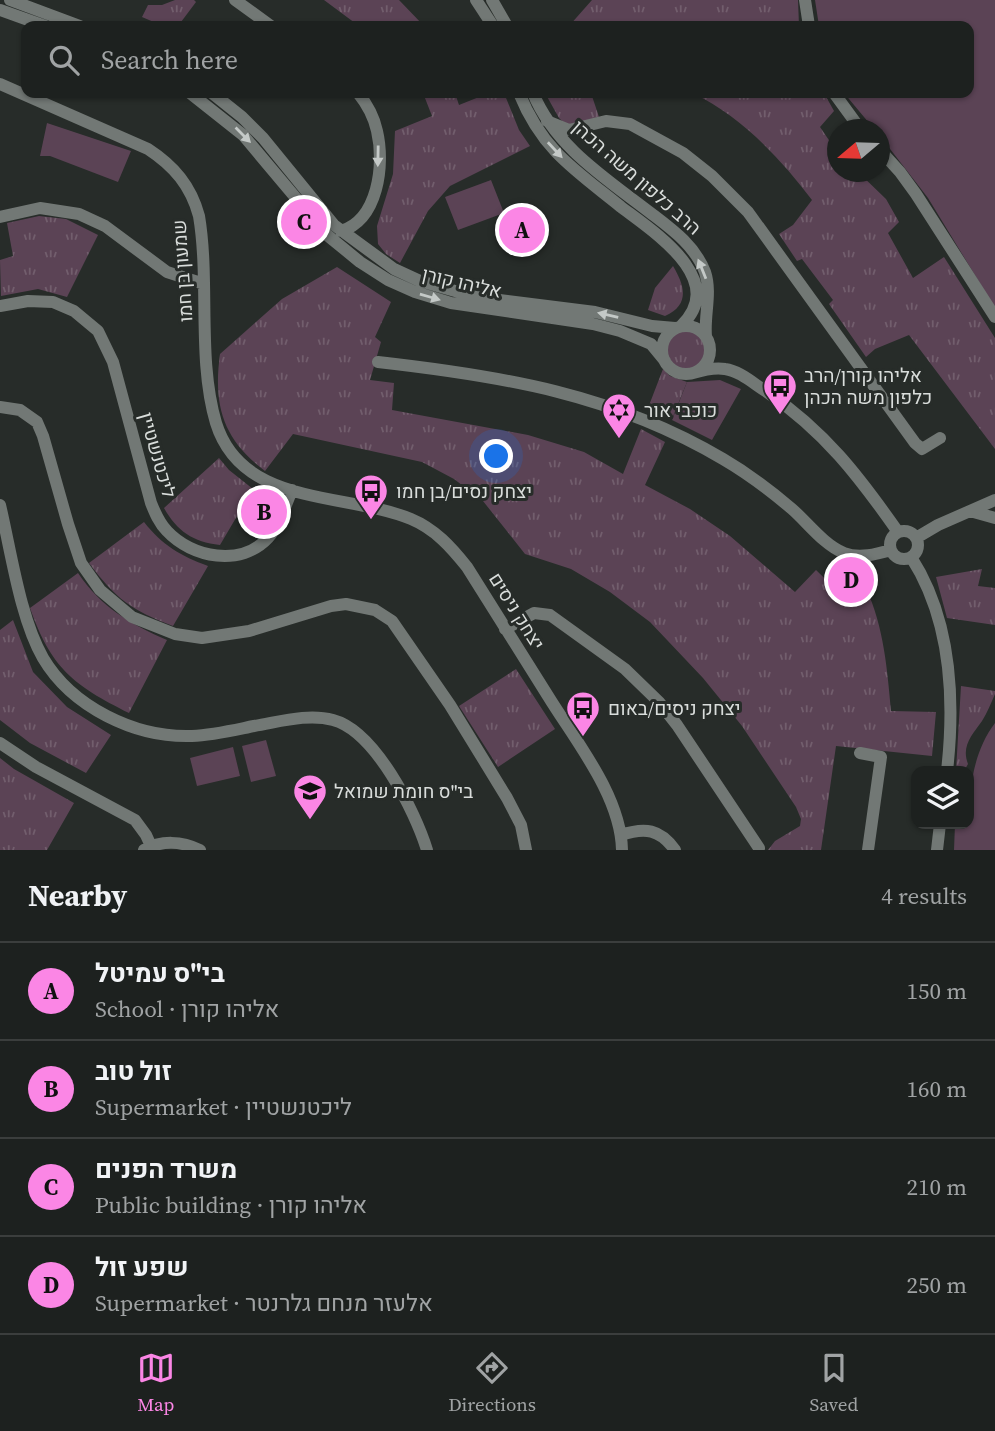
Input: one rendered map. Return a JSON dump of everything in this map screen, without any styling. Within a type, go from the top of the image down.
[{"type":"street","points":[[10,0],[67,21]]},
{"type":"street","points":[[235,0],[264,21]]},
{"type":"street","points":[[476,0],[490,21]]},
{"type":"street","points":[[492,0],[504,21]]},
{"type":"street","points":[[805,0],[808,21]]},
{"type":"street","points":[[0,10],[31,21]]},
{"type":"street","name":"שמעון בן חמו","points":[[0,84],[21,93]]},
{"type":"street","name":"שמעון בן חמו","points":[[32,98],[148,149],[171,166],[189,189],[201,228],[209,385],[220,432],[236,460],[253,475],[292,490]]},
{"type":"street","name":"אליהו קורן","points":[[196,98],[243,135],[327,235],[360,262],[388,280],[451,303],[620,331],[652,344],[665,361]]},
{"type":"street","name":"אליהו קורן","points":[[218,98],[257,132],[341,231],[394,269],[437,286],[476,297],[595,312],[652,326],[678,327]]},
{"type":"street","points":[[341,231],[352,227],[364,215],[377,187],[377,131],[362,98]]},
{"type":"street","name":"הרב כלפון משה הכהן","points":[[521,98],[532,121],[556,152],[578,173],[662,238],[686,263],[693,278],[695,304],[687,320],[678,327]]},
{"type":"street","name":"הרב כלפון משה הכהן","points":[[536,98],[547,121],[579,156],[671,228],[697,257],[705,274],[708,290],[707,340]]},
{"type":"street","points":[[838,98],[853,119]]},
{"type":"street","points":[[547,121],[569,130],[596,123],[618,122],[643,130],[682,153],[712,176],[748,212],[915,443],[922,449],[940,438]]},
{"type":"street","points":[[579,156],[581,137],[586,128],[596,123]]},
{"type":"street","points":[[890,161],[916,194],[995,317]]},
{"type":"street","points":[[0,217],[40,208],[79,214],[105,226],[167,272],[204,284]]},
{"type":"street","name":"ליכטנשטיין","points":[[0,306],[28,301],[53,302],[74,311],[98,331],[113,362],[151,503],[161,524],[177,540],[212,556],[229,556],[251,550],[271,536],[292,490]]},
{"type":"street","points":[[737,373],[720,368],[693,373],[677,372],[665,361],[663,343],[678,327],[697,329],[737,373],[783,404],[832,446],[898,532]]},
{"type":"street","points":[[693,373],[708,358],[707,340]]},
{"type":"street","points":[[378,362],[452,370],[520,382],[558,390],[613,408],[665,429],[723,459],[773,494],[827,542],[844,553],[863,555],[891,550]]},
{"type":"street","points":[[0,407],[20,410],[37,422],[81,563],[100,590],[132,617],[175,634],[202,638],[249,631],[346,604],[375,610],[392,621],[508,798],[521,825],[526,850]]},
{"type":"street","name":"יצחק ניסים","points":[[292,490],[402,516],[435,532],[467,567],[594,770],[613,808],[621,835],[622,850]]},
{"type":"street","points":[[916,538],[938,525],[995,500]]},
{"type":"street","points":[[0,505],[24,607],[37,645],[51,670],[77,695],[125,724],[164,734],[210,734],[308,718],[335,720],[359,735],[372,748],[407,805],[426,850]]},
{"type":"street","points":[[970,511],[995,518]]},
{"type":"street","points":[[908,531],[916,538],[918,549],[911,557],[900,558],[891,550],[891,541],[898,532],[908,531]]},
{"type":"street","points":[[911,557],[931,601],[947,661],[951,706],[947,766]]},
{"type":"street","points":[[506,629],[534,613],[550,615],[633,677],[659,702],[677,725],[759,848]]},
{"type":"street","points":[[0,743],[36,767],[135,820],[146,835],[147,848],[167,843],[200,850]]},
{"type":"street","points":[[860,753],[881,757],[869,850]]},
{"type":"street","points":[[621,835],[644,829],[655,831],[675,850]]},
{"type":"street","points":[[937,850],[939,829]]},
{"type":"green space","points":[[175,0],[196,2],[182,21],[151,21],[142,17],[148,5],[162,5]]},
{"type":"green space","points":[[324,0],[399,0],[419,21],[352,21]]},
{"type":"green space","points":[[592,0],[798,0],[799,21],[573,21]]},
{"type":"green space","points":[[815,0],[995,0],[995,308],[928,198],[890,149],[890,119],[866,119],[848,98],[974,98],[974,21],[818,21]]},
{"type":"green space","points":[[425,98],[457,98],[459,105],[476,98],[506,98],[519,130],[530,146],[450,186],[428,211],[400,263],[386,254],[378,244],[377,226],[393,174],[395,131],[432,116]]},
{"type":"green space","points":[[548,98],[593,98],[599,117],[567,126]]},
{"type":"green space","points":[[702,98],[827,98],[834,111],[820,127],[827,137],[827,182],[868,182],[886,199],[899,222],[888,233],[913,278],[944,257],[995,338],[995,449],[909,335],[875,349],[866,357],[829,304],[833,300],[802,259],[797,261],[779,234],[793,225],[812,200],[759,140],[728,114]]},
{"type":"green space","points":[[47,123],[131,151],[118,182],[50,156],[40,156]]},
{"type":"green space","points":[[491,180],[504,213],[458,230],[445,197]]},
{"type":"green space","points":[[39,216],[66,219],[98,235],[67,297],[38,289],[1,296],[0,260],[13,256],[7,223]]},
{"type":"green space","points":[[673,266],[682,288],[682,301],[673,312],[665,316],[648,310],[655,288]]},
{"type":"green space","points":[[337,267],[391,302],[375,337],[381,342],[370,380],[394,383],[392,410],[528,435],[584,452],[623,474],[641,429],[665,442],[645,485],[690,509],[730,536],[795,592],[816,570],[851,604],[866,588],[881,633],[891,711],[936,712],[932,756],[836,746],[821,850],[768,850],[775,841],[800,826],[801,819],[796,807],[742,726],[703,678],[650,622],[610,592],[571,569],[525,554],[483,501],[454,479],[422,462],[293,434],[265,471],[239,447],[224,420],[218,390],[220,354],[282,299]]},
{"type":"green space","points":[[686,331],[700,336],[705,350],[700,364],[686,369],[672,364],[667,350],[672,336]]},
{"type":"green space","points":[[663,369],[670,376],[687,382],[672,419],[648,408]]},
{"type":"green space","points":[[720,380],[741,389],[712,440],[672,420],[687,382]]},
{"type":"green space","points":[[219,458],[229,470],[253,489],[220,545],[187,534],[174,523],[164,508]]},
{"type":"green space","points":[[144,522],[173,549],[208,566],[173,626],[125,602],[89,563]]},
{"type":"green space","points":[[982,569],[978,586],[995,588],[995,625],[947,618],[936,577]]},
{"type":"green space","points":[[78,573],[96,596],[117,613],[167,640],[129,713],[93,693],[66,673],[46,646],[30,608]]},
{"type":"green space","points":[[13,620],[33,672],[67,707],[111,735],[86,773],[30,743],[0,720],[0,630]]},
{"type":"green space","points":[[516,669],[555,729],[498,767],[459,706]]},
{"type":"green space","points":[[961,686],[995,691],[984,718],[967,746],[968,764],[956,766]]},
{"type":"green space","points":[[995,723],[995,850],[954,850],[955,829],[974,829],[974,771]]},
{"type":"green space","points":[[266,740],[276,776],[251,782],[242,746]]},
{"type":"green space","points":[[233,747],[240,776],[197,786],[190,758]]},
{"type":"green space","points":[[0,758],[14,769],[74,803],[47,850],[0,850]]},
{"type":"place","name":"משרד הפנים","points":[[304,222]]},
{"type":"place","name":"בי\"ס עמיטל","points":[[522,230]]},
{"type":"place","name":"אליהו קורן/הרב כלפון משה הכהן","points":[[780,416]]},
{"type":"place","name":"כוכבי אור","points":[[619,440]]},
{"type":"place","name":"זול טוב","points":[[264,512]]},
{"type":"place","name":"יצחק נסים/בן חמו","points":[[371,521]]},
{"type":"place","name":"שפע זול","points":[[851,580]]},
{"type":"place","name":"יצחק ניסים/באום","points":[[583,738]]},
{"type":"place","name":"בי\"ס חומת שמואל","points":[[310,821]]}]
